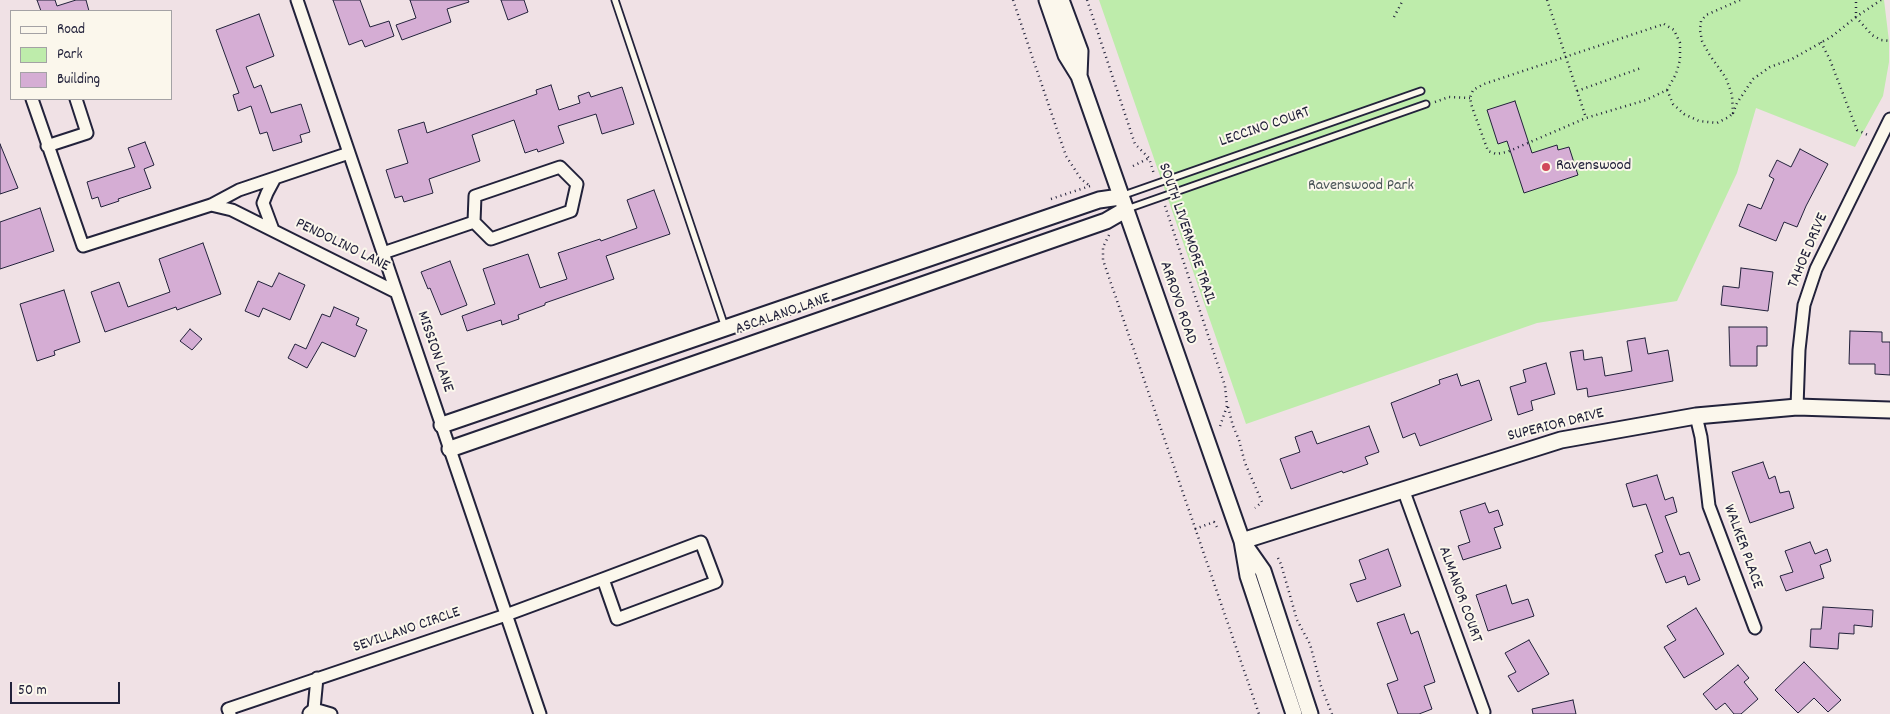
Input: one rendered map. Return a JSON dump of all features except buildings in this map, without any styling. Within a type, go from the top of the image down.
[{"type":"street","name":"MISSION LANE","points":[[297,0],[540,714]]},
{"type":"street","name":"ARROYO ROAD","points":[[1047,0],[1066,55],[1079,76],[1242,541],[1248,576],[1294,714]]},
{"type":"street","name":"ARROYO ROAD","points":[[1060,0],[1080,51],[1079,76]]},
{"type":"street","points":[[32,100],[83,246],[211,205],[238,190],[349,152]]},
{"type":"street","points":[[48,146],[87,133],[76,100]]},
{"type":"street","name":"TAHOE DRIVE","points":[[1796,407],[1804,305],[1816,269],[1885,141],[1890,119]]},
{"type":"street","points":[[560,167],[577,184],[571,212],[491,239],[474,222],[474,196],[560,167]]},
{"type":"street","name":"PENDOLINO LANE","points":[[273,230],[263,204],[266,193],[275,178]]},
{"type":"street","name":"ASCALANO LANE","points":[[442,425],[1099,200],[1123,203]]},
{"type":"street","name":"ASCALANO LANE","points":[[450,448],[1106,221],[1123,203]]},
{"type":"street","name":"PENDOLINO LANE","points":[[211,205],[232,210],[396,292]]},
{"type":"street","points":[[383,253],[474,222]]},
{"type":"street","name":"SUPERIOR DRIVE","points":[[1242,541],[1562,440],[1696,416],[1796,407],[1890,410]]},
{"type":"street","name":"WALKER PLACE","points":[[1696,416],[1702,437],[1709,506],[1756,628]]},
{"type":"street","name":"ALMANOR COURT","points":[[1403,489],[1484,712]]},
{"type":"street","name":"ARROYO ROAD","points":[[1242,541],[1263,571],[1310,714]]},
{"type":"street","name":"SEVILLANO CIRCLE","points":[[230,714],[228,709],[506,614],[701,542],[716,582],[617,618],[602,579]]},
{"type":"street","points":[[317,678],[311,712],[331,714]]},
{"type":"lane","points":[[615,0],[725,328]]},
{"type":"lane","name":"LECCINO COURT","points":[[1123,203],[1157,183],[1421,91]]},
{"type":"lane","name":"LECCINO COURT","points":[[1123,203],[1162,197],[1426,104]]},
{"type":"path","points":[[1013,0],[1066,156],[1081,179],[1090,186]]},
{"type":"path","name":"SOUTH LIVERMORE TRAIL","points":[[1087,0],[1135,144],[1149,158],[1157,183]]},
{"type":"path","points":[[1394,17],[1404,0]]},
{"type":"path","points":[[1547,0],[1586,118]]},
{"type":"path","points":[[1733,112],[1732,96],[1726,78],[1702,41],[1700,30],[1701,21],[1706,15],[1740,0]]},
{"type":"path","points":[[1856,0],[1856,17],[1872,36],[1890,41]]},
{"type":"path","points":[[1667,90],[1673,104],[1684,114],[1699,121],[1717,123],[1729,117],[1754,79],[1770,67],[1792,59],[1831,38],[1856,17],[1881,0]]},
{"type":"path","points":[[1664,24],[1674,30],[1680,42],[1680,60],[1676,74],[1667,90],[1646,100],[1586,118],[1507,152],[1496,154],[1488,151],[1470,98],[1473,90],[1484,84],[1664,24]]},
{"type":"path","points":[[1821,42],[1830,60],[1857,130],[1885,141]]},
{"type":"path","points":[[1577,91],[1640,68]]},
{"type":"path","points":[[1426,104],[1449,97],[1470,98]]},
{"type":"path","points":[[1133,166],[1149,158]]},
{"type":"path","name":"SOUTH LIVERMORE TRAIL","points":[[1162,197],[1225,386],[1227,406],[1219,430]]},
{"type":"path","points":[[1110,233],[1103,247],[1103,260],[1259,714]]},
{"type":"path","points":[[1227,406],[1245,463],[1262,502],[1255,508]]},
{"type":"path","points":[[1195,528],[1214,522],[1218,529]]},
{"type":"path","points":[[1278,558],[1298,620],[1310,644],[1321,686],[1332,714]]},
{"type":"green space","name":"Ravenswood Park","points":[[1099,0],[1884,0],[1889,41],[1889,62],[1883,96],[1855,147],[1756,108],[1737,173],[1677,301],[1537,323],[1246,424]]},
{"type":"place","name":"Ravenswood","points":[[1546,167]]}]
